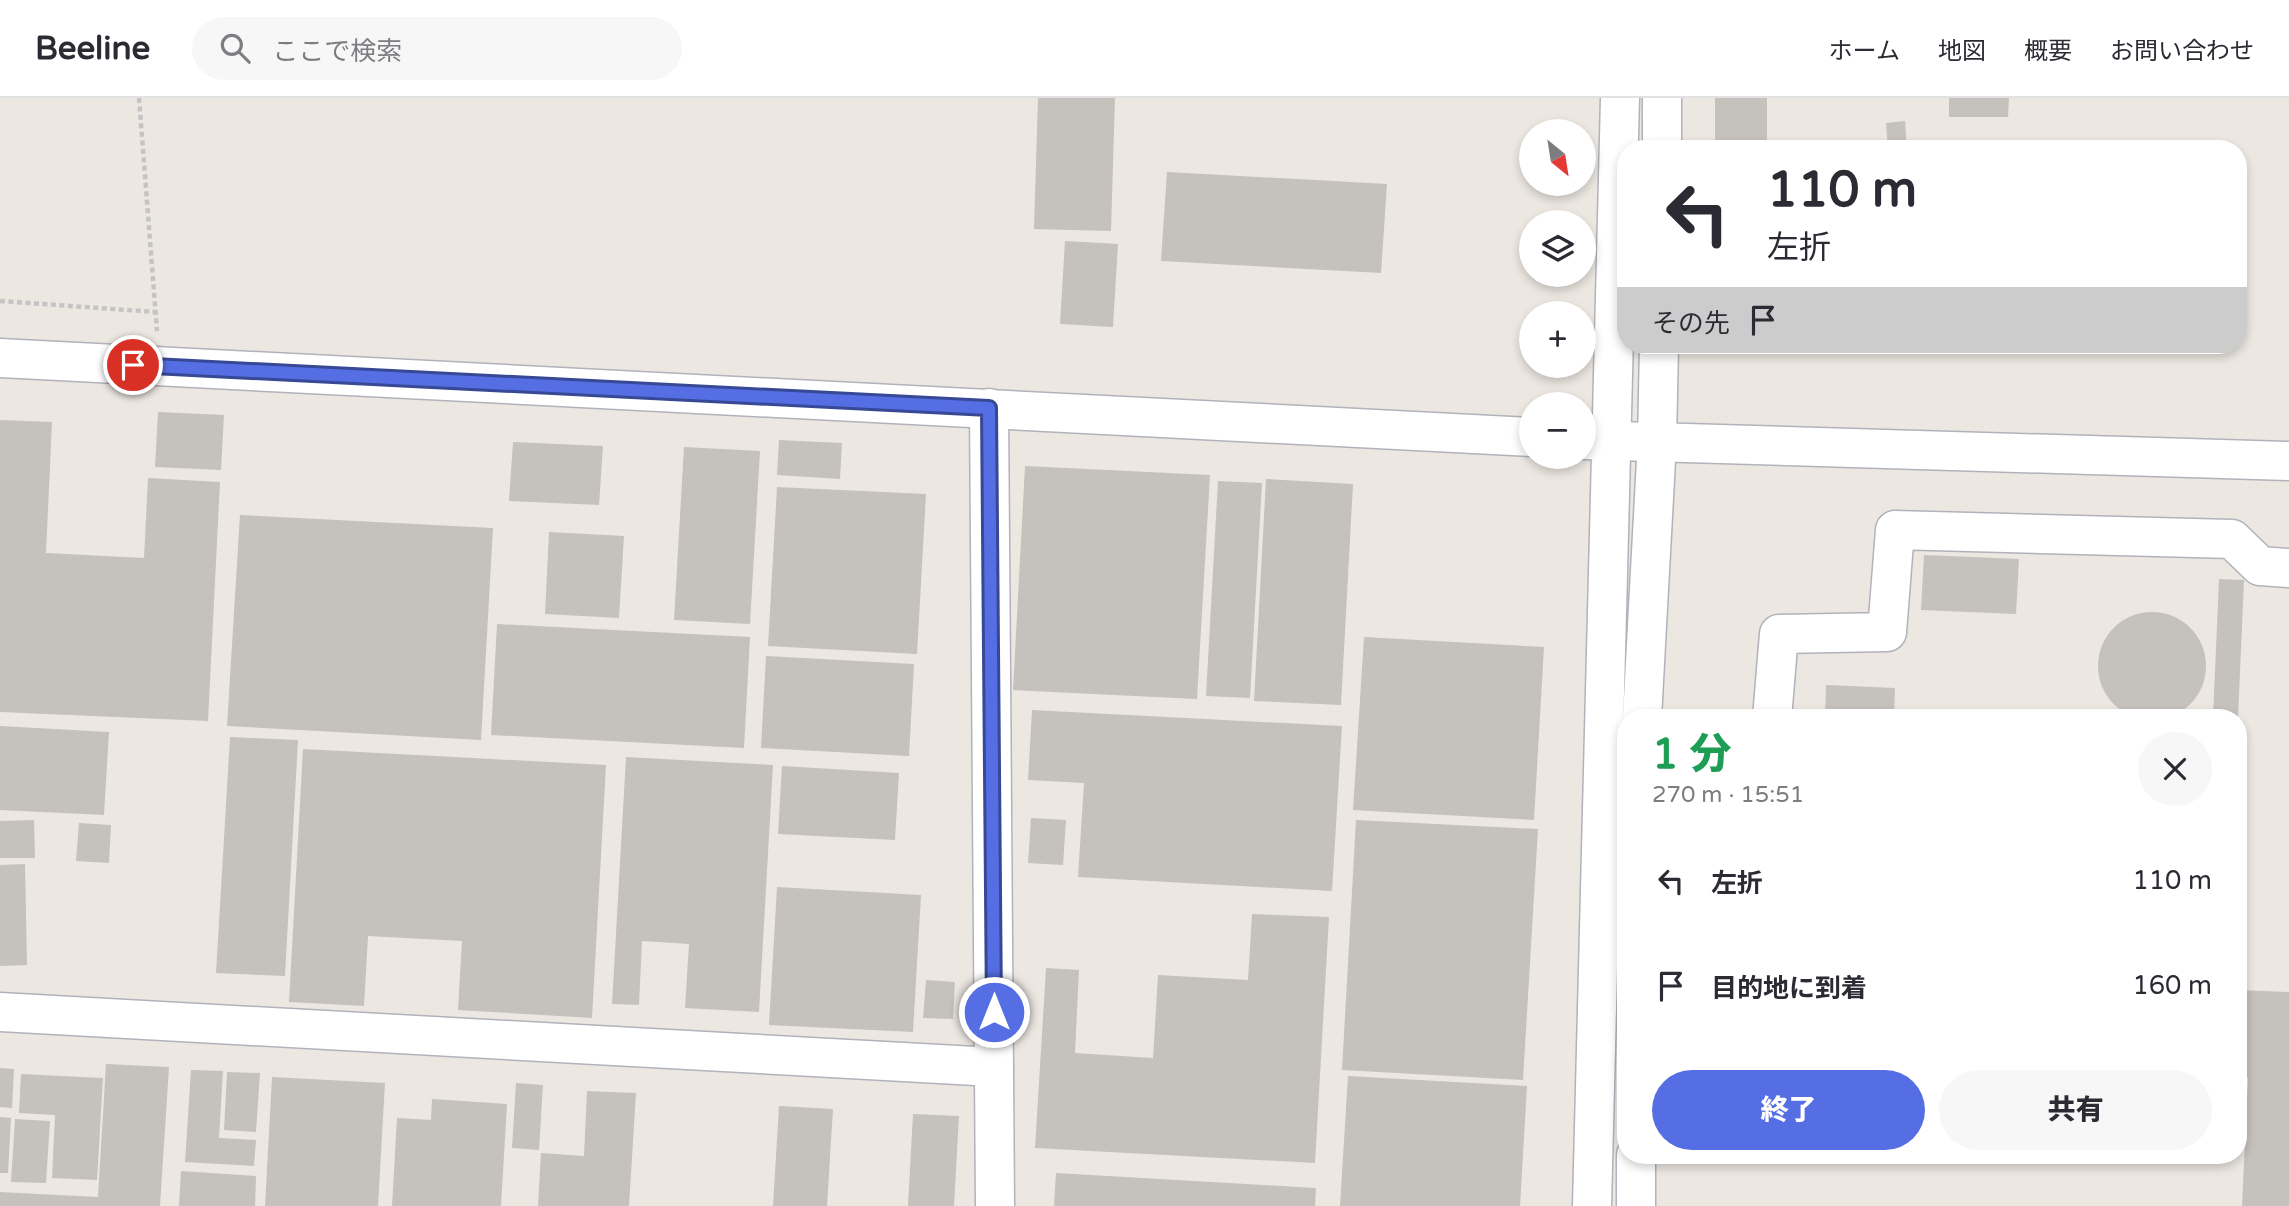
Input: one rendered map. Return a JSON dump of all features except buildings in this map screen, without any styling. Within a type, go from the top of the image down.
[{"type":"street","points":[[1617,140],[1620,98]]},
{"type":"street","points":[[1662,98],[1662,140]]},
{"type":"street","points":[[1592,1206],[1598,441],[1617,145]]},
{"type":"street","points":[[1642,709],[1657,442],[1658,354]]},
{"type":"street","points":[[0,358],[1519,436]]},
{"type":"street","points":[[989,408],[995,1206]]},
{"type":"street","points":[[1598,441],[2289,461]]},
{"type":"street","points":[[1773,709],[1779,634],[1886,632],[1895,530],[2232,538],[2260,566],[2289,568]]},
{"type":"street","points":[[0,1012],[994,1067]]},
{"type":"street","points":[[1636,1164],[1636,1206]]},
{"type":"path","points":[[139,98],[159,366]]},
{"type":"path","points":[[0,301],[155,312]]},
{"type":"route","points":[[133,365],[989,408],[994,1012]]}]
